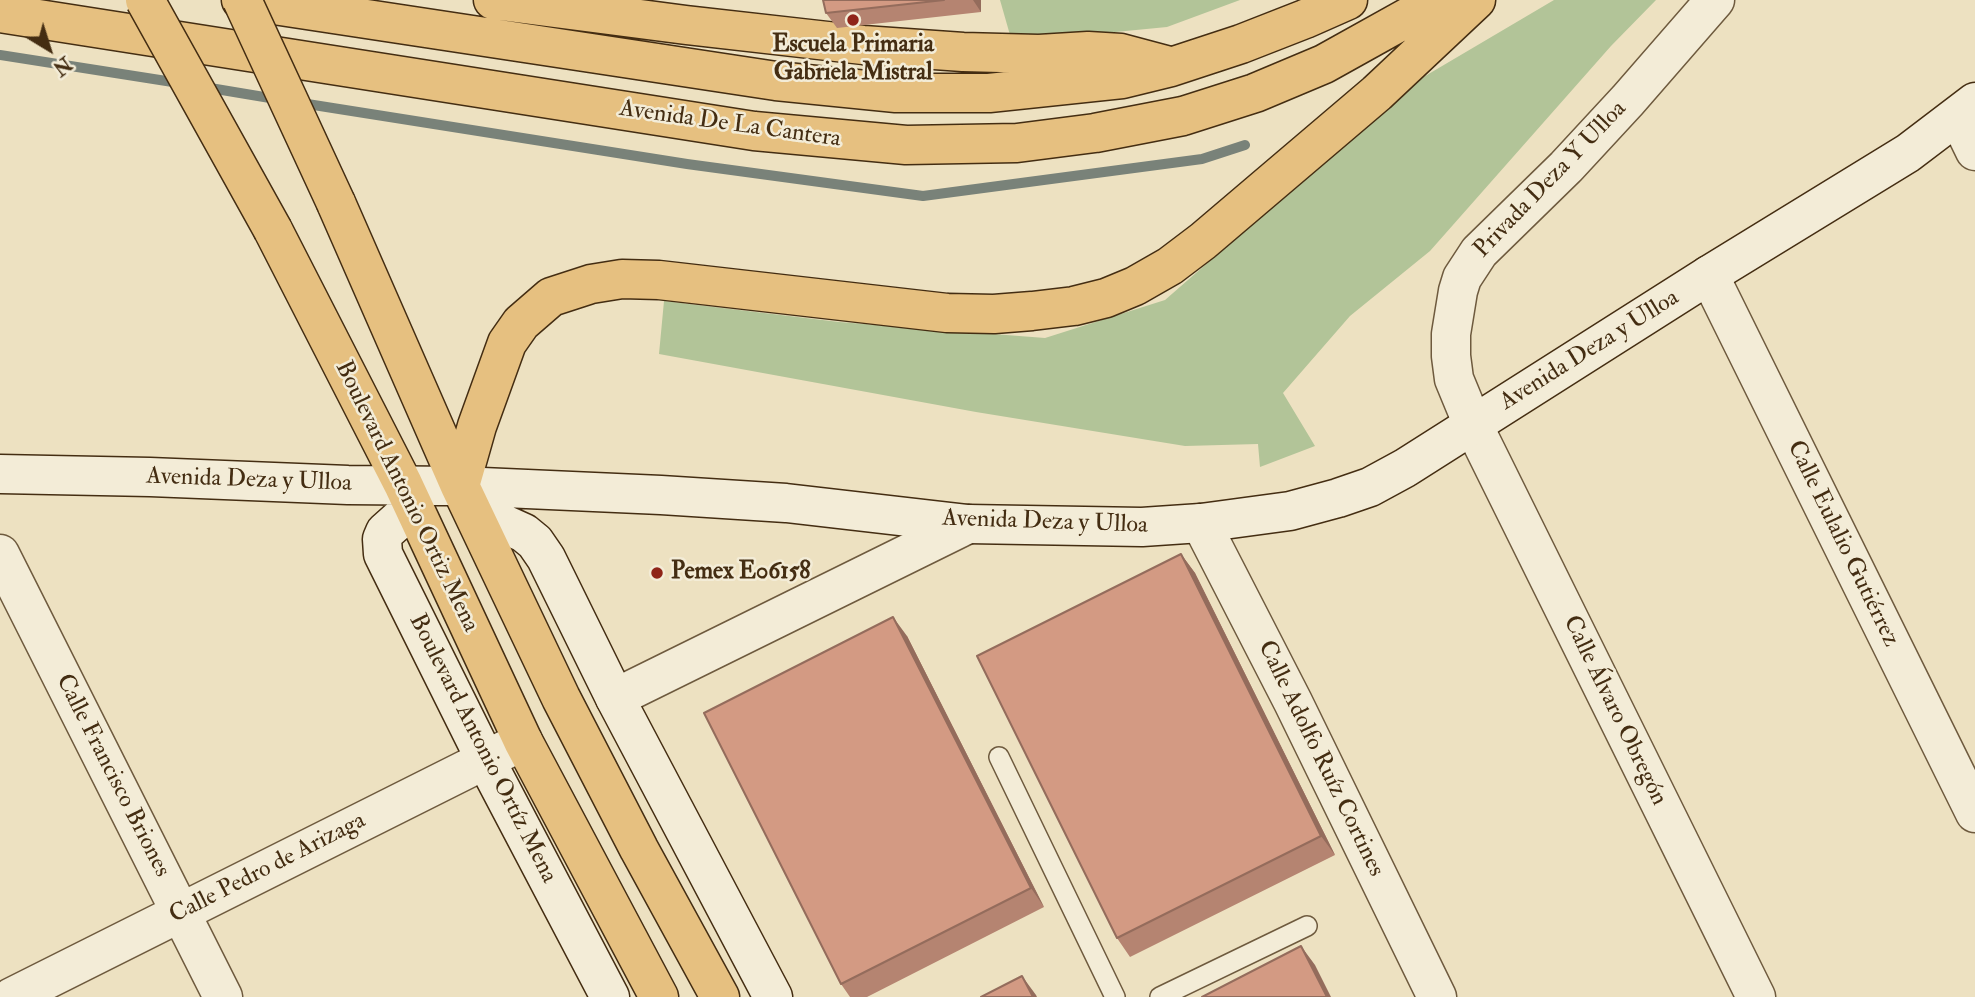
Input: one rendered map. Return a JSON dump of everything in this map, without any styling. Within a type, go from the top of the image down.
[{"type":"main road","name":"Boulevard Antonio Ortiz Mena","points":[[145,0],[273,230],[409,495],[523,741],[659,997]]},
{"type":"main road","name":"Avenida De La Cantera","points":[[242,0],[776,81],[895,93],[989,93],[1122,79],[1171,67],[1279,29],[1348,0]]},
{"type":"main road","points":[[242,0],[336,203],[466,498],[561,698],[720,997]]},
{"type":"main road","points":[[493,0],[686,25],[901,48],[1039,54],[1088,51],[1121,53],[1171,67]]},
{"type":"main road","name":"Avenida De La Cantera","points":[[0,13],[754,131],[906,145],[1017,144],[1095,133],[1183,116],[1255,93],[1324,64],[1439,0]]},
{"type":"main road","points":[[466,498],[477,426],[507,343],[536,308],[551,297],[591,284],[622,279],[647,279],[947,313],[994,314],[1032,311],[1074,306],[1106,298],[1135,286],[1170,266],[1203,241],[1377,93],[1476,0]]},
{"type":"street","name":"Privada Deza Y Ulloa","points":[[1473,425],[1454,379],[1451,356],[1454,306],[1462,278],[1479,252],[1566,167],[1715,0]]},
{"type":"street","name":"Avenida Deza y Ulloa","points":[[0,474],[348,485],[409,495],[466,498],[661,495],[786,503],[968,524],[1142,527],[1201,523],[1290,511],[1370,487],[1405,468],[1709,275],[1908,153],[1966,109]]},
{"type":"street","points":[[1966,109],[1975,150]]},
{"type":"street","name":"Calle Eulalio Gutiérrez","points":[[1709,275],[1975,813]]},
{"type":"street","name":"Calle Álvaro Obregón","points":[[1473,425],[1754,996]]},
{"type":"street","name":"Boulevard Antonio Ortíz Mena","points":[[409,495],[382,539],[383,554],[485,759],[610,997]]},
{"type":"street","points":[[466,498],[524,533],[547,558],[615,698],[774,997]]},
{"type":"street","name":"Calle Adolfo Ruíz Cortines","points":[[1201,523],[1293,702],[1437,997]]},
{"type":"street","points":[[615,698],[968,524]]},
{"type":"street","name":"Calle Francisco Briones","points":[[0,554],[223,997]]},
{"type":"street","name":"Calle Pedro de Arizaga","points":[[12,997],[523,741]]},
{"type":"lane","points":[[999,757],[1115,997]]},
{"type":"lane","points":[[1160,997],[1307,926]]},
{"type":"green space","points":[[1000,0],[1240,0],[1167,27],[1012,42]]},
{"type":"green space","points":[[1554,0],[1656,0],[1611,46],[1430,251],[1350,316],[1283,393],[1315,446],[1260,467],[1258,444],[1185,446],[976,412],[659,354],[664,301],[839,322],[1045,338],[1165,300],[1415,82]]},
{"type":"building","points":[[823,0],[944,0],[826,13]]},
{"type":"building","points":[[1181,554],[1321,836],[1117,938],[977,656]]},
{"type":"building","points":[[893,617],[1031,888],[841,984],[704,713]]},
{"type":"building","points":[[1301,946],[1327,997],[1202,997]]},
{"type":"building","points":[[1022,976],[1033,997],[981,997]]},
{"type":"waterway","points":[[0,55],[179,83]]},
{"type":"waterway","points":[[204,87],[276,99]]},
{"type":"waterway","points":[[301,103],[687,164],[923,196],[1202,159],[1245,145]]},
{"type":"place","name":"Escuela Primaria Gabriela Mistral","points":[[853,20]]},
{"type":"place","name":"Pemex E06158","points":[[657,573]]}]
